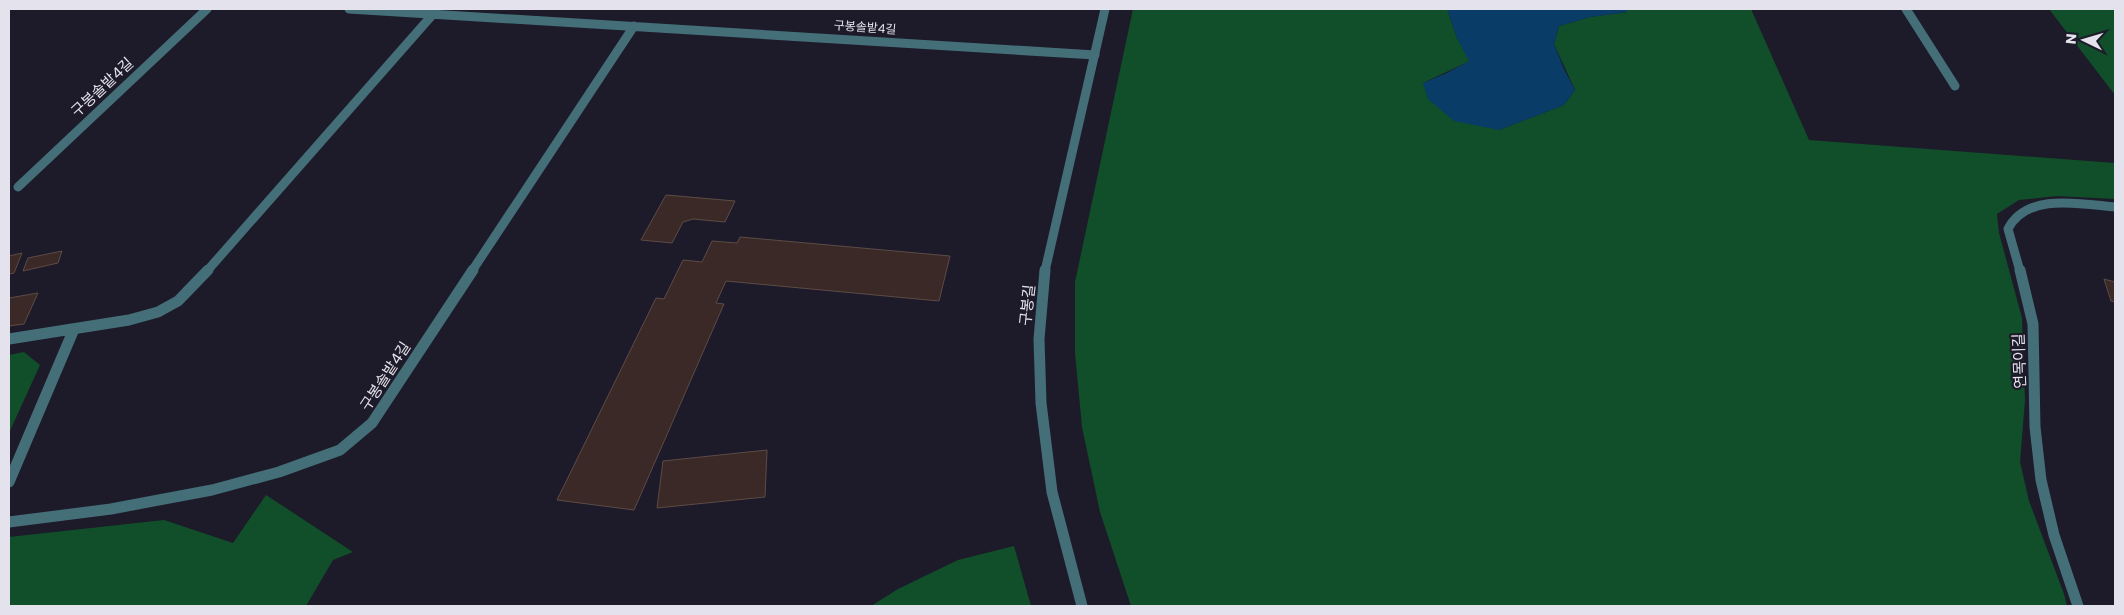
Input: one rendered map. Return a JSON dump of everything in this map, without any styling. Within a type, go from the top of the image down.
[{"type":"street","name":"구봉솔밭4길","points":[[18,187],[206,9]]},
{"type":"street","name":"구봉솔밭4길","points":[[349,9],[1095,55]]},
{"type":"street","name":"구봉길","points":[[1082,606],[1052,492],[1041,403],[1039,339],[1046,262],[1105,9]]},
{"type":"street","points":[[1906,9],[1955,86]]},
{"type":"street","points":[[9,339],[129,320],[158,312],[178,301],[194,286],[434,13]]},
{"type":"street","name":"구봉솔밭4길","points":[[9,522],[200,494],[235,486],[321,458],[341,449],[356,438],[372,423],[634,26]]},
{"type":"street","name":"연목이길","points":[[2078,606],[2045,504],[2037,459],[2033,324],[2025,287],[2008,229],[2016,216],[2028,208],[2057,204],[2115,207]]},
{"type":"street","points":[[9,482],[74,328]]},
{"type":"green space","points":[[1133,9],[1447,9],[1457,38],[1470,61],[1423,83],[1499,130],[1564,105],[1575,90],[1554,44],[1559,26],[1590,17],[1627,12],[1627,9],[1751,9],[1809,140],[2115,163],[2115,199],[2057,196],[2019,200],[1997,214],[1999,233],[2022,318],[2025,400],[2020,462],[2029,501],[2067,606],[1131,606],[1100,512],[1082,427],[1075,353],[1075,282]]},
{"type":"green space","points":[[2049,9],[2115,9],[2115,95]]},
{"type":"green space","points":[[24,352],[40,365],[9,433],[9,355]]},
{"type":"green space","points":[[266,495],[353,552],[333,560],[306,606],[9,606],[9,537],[164,520],[233,543]]},
{"type":"green space","points":[[1014,546],[1031,606],[871,606],[898,589],[958,560]]},
{"type":"water","points":[[1447,9],[1627,9],[1627,12],[1590,17],[1559,26],[1554,44],[1575,90],[1564,105],[1499,130],[1454,121],[1428,99],[1423,83],[1469,61],[1457,38]]},
{"type":"building","points":[[666,195],[735,201],[725,222],[693,219],[683,222],[672,243],[641,240]]},
{"type":"building","points":[[740,237],[950,256],[939,301],[726,281],[716,303],[724,304],[634,510],[557,500],[656,298],[664,299],[683,260],[702,262],[712,241],[737,243]]},
{"type":"building","points":[[62,251],[58,263],[23,271],[28,258]]},
{"type":"building","points":[[22,253],[14,273],[9,274],[9,256]]},
{"type":"building","points":[[2104,279],[2115,282],[2115,302],[2111,301]]},
{"type":"building","points":[[38,293],[24,324],[9,326],[9,298]]},
{"type":"building","points":[[767,450],[765,497],[657,508],[663,461]]}]
